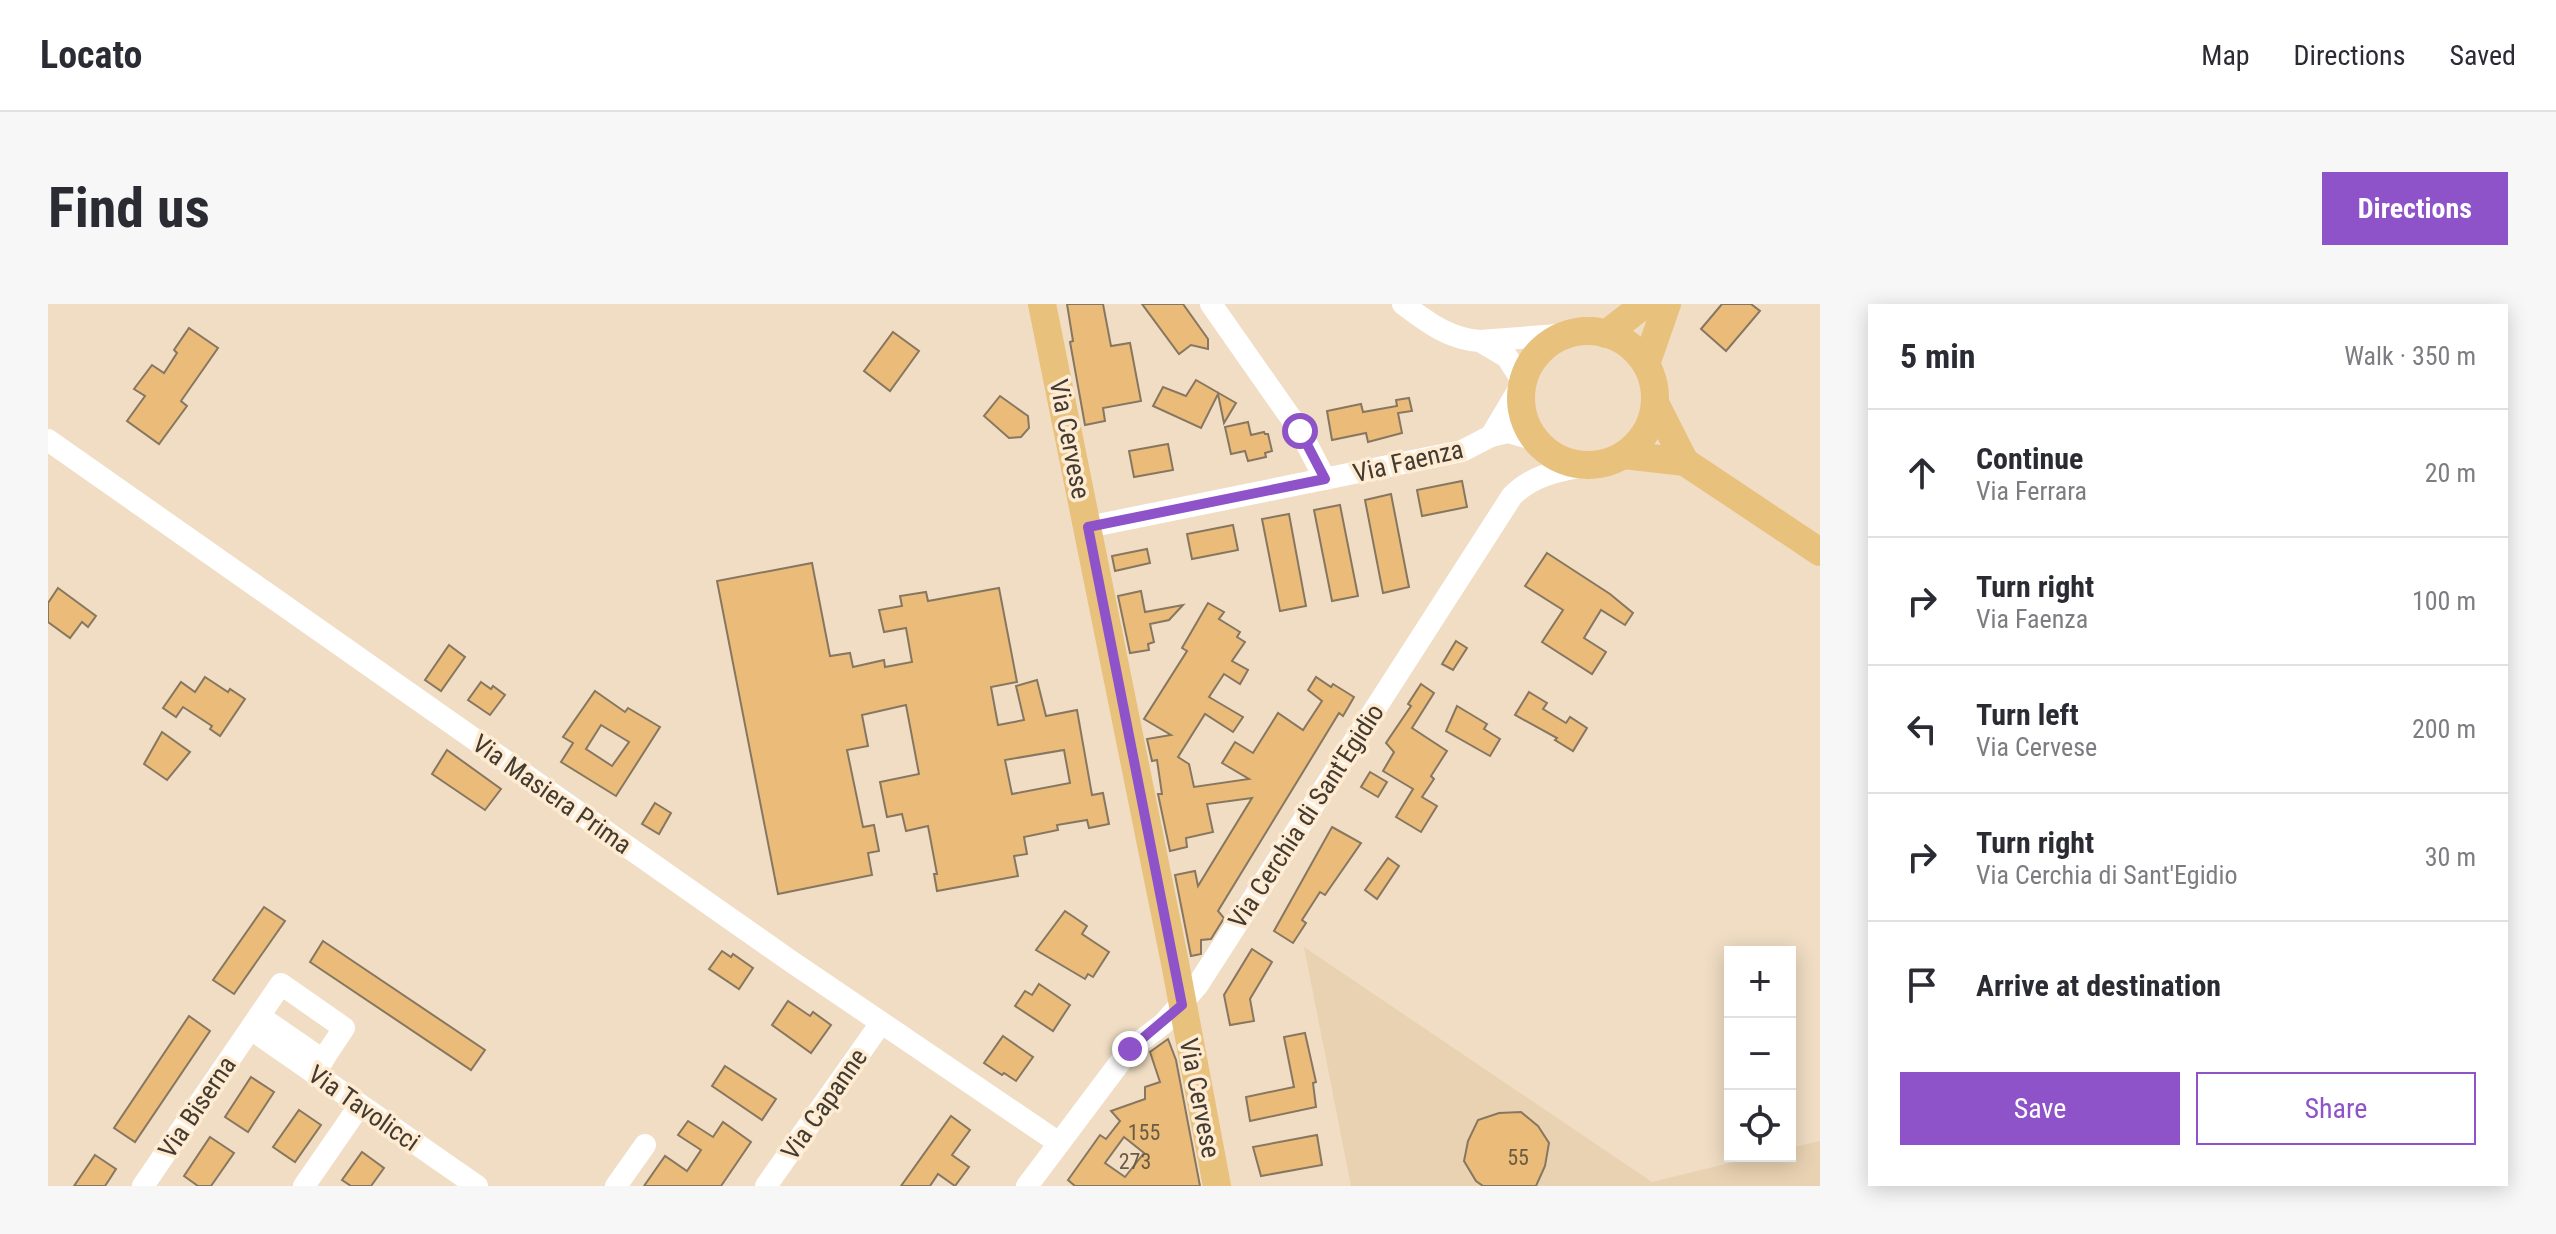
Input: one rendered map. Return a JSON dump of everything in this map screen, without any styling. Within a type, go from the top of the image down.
[{"type":"main road","name":"Via Cervese","points":[[1042,304],[1217,1186]]},
{"type":"main road","points":[[1606,334],[1645,304]]},
{"type":"main road","points":[[1646,364],[1667,304]]},
{"type":"main road","points":[[1655,403],[1646,433],[1624,455],[1601,464],[1588,465],[1564,461],[1536,440],[1529,430],[1522,406],[1523,382],[1541,351],[1571,334],[1606,334],[1629,345],[1646,364],[1653,383],[1655,403],[1685,462]]},
{"type":"main road","points":[[1624,455],[1685,462],[1820,552]]},
{"type":"street","points":[[1211,304],[1300,431],[1325,479]]},
{"type":"street","points":[[1403,304],[1448,334],[1465,340],[1571,334]]},
{"type":"street","points":[[1480,341],[1507,357],[1523,382],[1491,436]]},
{"type":"street","points":[[1491,436],[1508,432],[1536,440]]},
{"type":"street","name":"Via Faenza","points":[[1088,527],[1462,451],[1491,436]]},
{"type":"street","name":"Via Masiera Prima","points":[[48,440],[881,1023],[1059,1143]]},
{"type":"street","name":"Via Cerchia di Sant'Egidio","points":[[1027,1186],[1130,1049],[1182,1005],[1512,496],[1524,483],[1542,475],[1588,465]]},
{"type":"street","name":"Via Biserna","points":[[143,1186],[281,984],[344,1028],[318,1066]]},
{"type":"street","name":"Via Tavolicci","points":[[255,1023],[318,1066],[360,1105],[475,1186]]},
{"type":"street","name":"Via Capanne","points":[[766,1186],[881,1023]]},
{"type":"street","points":[[304,1186],[360,1105]]},
{"type":"street","points":[[616,1186],[645,1145]]},
{"type":"shaded area","points":[[1304,947],[1652,1182],[1734,1162],[1796,1162],[1796,1147],[1820,1141],[1820,1186],[1351,1186]]},
{"type":"building","points":[[1067,304],[1103,304],[1111,346],[1130,343],[1141,401],[1103,408],[1105,421],[1085,425],[1070,342],[1073,341]]},
{"type":"building","points":[[1142,304],[1183,304],[1208,339],[1208,349],[1191,345],[1179,354]]},
{"type":"building","points":[[1722,304],[1751,304],[1760,311],[1726,351],[1701,329]]},
{"type":"building","points":[[189,328],[218,348],[181,401],[187,406],[159,444],[127,421],[145,396],[134,389],[152,365],[164,373],[177,353],[174,350]]},
{"type":"building","points":[[893,332],[919,351],[890,391],[864,371]]},
{"type":"building","points":[[1196,380],[1236,403],[1224,423],[1218,394],[1201,428],[1153,406],[1163,387],[1186,396]]},
{"type":"building","points":[[1000,396],[1028,416],[1029,428],[1021,437],[1009,438],[984,416]]},
{"type":"building","points":[[1409,398],[1412,411],[1398,413],[1402,433],[1368,442],[1366,433],[1332,440],[1327,411],[1361,404],[1363,412],[1397,406],[1396,400]]},
{"type":"building","points":[[1248,422],[1251,435],[1268,434],[1272,451],[1265,453],[1266,457],[1248,461],[1245,451],[1231,454],[1225,427]]},
{"type":"building","points":[[1168,444],[1173,470],[1134,477],[1129,451]]},
{"type":"building","points":[[1462,481],[1467,507],[1422,516],[1417,490]]},
{"type":"building","points":[[1391,494],[1409,587],[1383,593],[1365,500]]},
{"type":"building","points":[[1340,505],[1358,596],[1332,601],[1314,510]]},
{"type":"building","points":[[1289,514],[1306,606],[1280,611],[1262,519]]},
{"type":"building","points":[[1233,525],[1238,550],[1192,559],[1187,534]]},
{"type":"building","points":[[1147,549],[1150,563],[1115,571],[1112,556]]},
{"type":"building","points":[[1547,553],[1610,594],[1633,613],[1625,625],[1601,610],[1584,638],[1606,652],[1592,674],[1542,642],[1563,610],[1525,586]]},
{"type":"building","points":[[812,563],[830,656],[850,653],[853,667],[884,660],[885,667],[912,662],[906,628],[884,632],[879,610],[902,606],[900,596],[926,592],[928,601],[999,588],[1017,682],[991,687],[998,725],[1024,720],[1016,686],[1037,680],[1046,716],[1077,710],[1092,795],[1103,793],[1109,824],[1089,828],[1087,820],[1057,825],[1058,830],[1024,837],[1027,854],[1014,856],[1018,876],[937,891],[928,826],[906,831],[902,814],[887,817],[880,782],[919,774],[906,705],[862,715],[868,746],[847,750],[863,827],[874,825],[879,851],[868,853],[872,875],[778,894],[717,581]],"holes":[[[1064,750],[1070,783],[1012,794],[1005,760]]]},
{"type":"building","points":[[58,588],[96,616],[88,627],[82,622],[70,638],[48,622],[48,603]]},
{"type":"building","points":[[1141,591],[1145,612],[1183,605],[1169,620],[1150,624],[1154,642],[1148,644],[1149,650],[1130,653],[1118,596]]},
{"type":"building","points":[[1208,603],[1224,612],[1219,619],[1240,632],[1237,637],[1245,642],[1232,661],[1248,670],[1240,684],[1224,674],[1209,697],[1243,717],[1233,732],[1205,714],[1178,757],[1189,764],[1194,787],[1249,779],[1222,763],[1235,742],[1253,753],[1278,713],[1303,730],[1322,701],[1308,690],[1316,677],[1354,697],[1343,716],[1339,713],[1218,911],[1224,918],[1211,939],[1201,940],[1201,954],[1191,956],[1175,875],[1195,871],[1198,886],[1252,798],[1207,804],[1213,832],[1186,838],[1187,847],[1170,851],[1158,794],[1162,794],[1157,760],[1152,761],[1147,739],[1171,735],[1144,719],[1187,651],[1182,648]]},
{"type":"building","points":[[1456,641],[1467,648],[1453,670],[1442,664]]},
{"type":"building","points":[[449,645],[465,657],[441,691],[425,680]]},
{"type":"building","points":[[205,677],[245,699],[220,736],[210,729],[212,726],[183,707],[176,717],[163,708],[181,682],[195,692]]},
{"type":"building","points":[[481,682],[505,695],[490,715],[468,700]]},
{"type":"building","points":[[1421,684],[1434,693],[1412,728],[1447,751],[1422,797],[1437,806],[1421,832],[1396,817],[1413,789],[1383,771],[1394,752],[1386,743],[1411,706],[1408,704]]},
{"type":"building","points":[[595,691],[625,712],[628,708],[660,727],[616,796],[561,762],[573,743],[563,737]],"holes":[[[601,725],[629,742],[612,766],[586,749]]]},
{"type":"building","points":[[1529,692],[1547,703],[1543,709],[1566,723],[1570,717],[1587,728],[1573,751],[1555,740],[1557,738],[1515,715]]},
{"type":"building","points":[[1457,706],[1487,724],[1484,729],[1500,739],[1490,756],[1446,731]]},
{"type":"building","points":[[162,732],[190,752],[167,780],[144,764]]},
{"type":"building","points":[[447,750],[501,789],[485,810],[432,774]]},
{"type":"building","points":[[1370,772],[1387,782],[1378,797],[1361,787]]},
{"type":"building","points":[[655,803],[671,813],[659,834],[642,824]]},
{"type":"building","points":[[1332,827],[1361,843],[1325,895],[1320,892],[1302,920],[1306,923],[1293,943],[1274,931]]},
{"type":"building","points":[[1388,858],[1399,866],[1377,899],[1365,890]]},
{"type":"building","points":[[264,907],[285,921],[234,994],[213,980]]},
{"type":"building","points":[[1065,911],[1087,926],[1082,934],[1109,952],[1093,977],[1088,974],[1085,979],[1036,950]]},
{"type":"building","points":[[323,941],[485,1050],[471,1070],[310,962]]},
{"type":"building","points":[[1252,949],[1272,962],[1250,999],[1254,1021],[1230,1025],[1224,995]]},
{"type":"building","points":[[722,951],[731,957],[733,954],[753,968],[739,989],[709,969]]},
{"type":"building","points":[[1039,984],[1070,1005],[1053,1031],[1015,1006],[1025,991],[1032,995]]},
{"type":"building","points":[[788,1001],[810,1016],[813,1012],[831,1025],[811,1053],[772,1025]]},
{"type":"building","points":[[189,1016],[210,1031],[135,1142],[114,1128]]},
{"type":"building","points":[[1305,1033],[1316,1082],[1313,1083],[1316,1107],[1250,1121],[1246,1097],[1294,1087],[1284,1037]]},
{"type":"building","points":[[1003,1036],[1033,1057],[1016,1081],[984,1063]]},
{"type":"building","points":[[1168,1039],[1176,1060],[1200,1186],[1075,1186],[1068,1180],[1100,1135],[1106,1139],[1120,1121],[1111,1111],[1145,1099],[1145,1087],[1160,1082],[1150,1052]],"holes":[[[1124,1137],[1144,1153],[1125,1177],[1105,1163]]]},
{"type":"building","points":[[725,1066],[776,1099],[762,1120],[712,1086]]},
{"type":"building","points":[[251,1077],[274,1092],[248,1132],[225,1117]]},
{"type":"building","points":[[299,1110],[321,1125],[295,1162],[273,1147]]},
{"type":"building","points":[[1521,1112],[1538,1126],[1549,1143],[1545,1166],[1536,1186],[1483,1186],[1476,1181],[1464,1161],[1468,1141],[1478,1120],[1499,1113]]},
{"type":"building","points":[[951,1116],[970,1130],[952,1155],[969,1167],[955,1186],[938,1174],[930,1186],[901,1186]]},
{"type":"building","points":[[688,1121],[713,1137],[723,1122],[751,1142],[721,1186],[644,1186],[665,1156],[687,1171],[701,1150],[678,1135]]},
{"type":"building","points":[[1317,1135],[1322,1165],[1261,1176],[1253,1147]]},
{"type":"building","points":[[210,1137],[234,1153],[211,1186],[198,1186],[184,1176]]},
{"type":"building","points":[[362,1152],[384,1168],[371,1186],[351,1186],[342,1180]]},
{"type":"building","points":[[95,1155],[116,1169],[105,1186],[74,1186]]},
{"type":"route","points":[[1130,1049],[1182,1005],[1088,527],[1325,479],[1300,431]]}]
